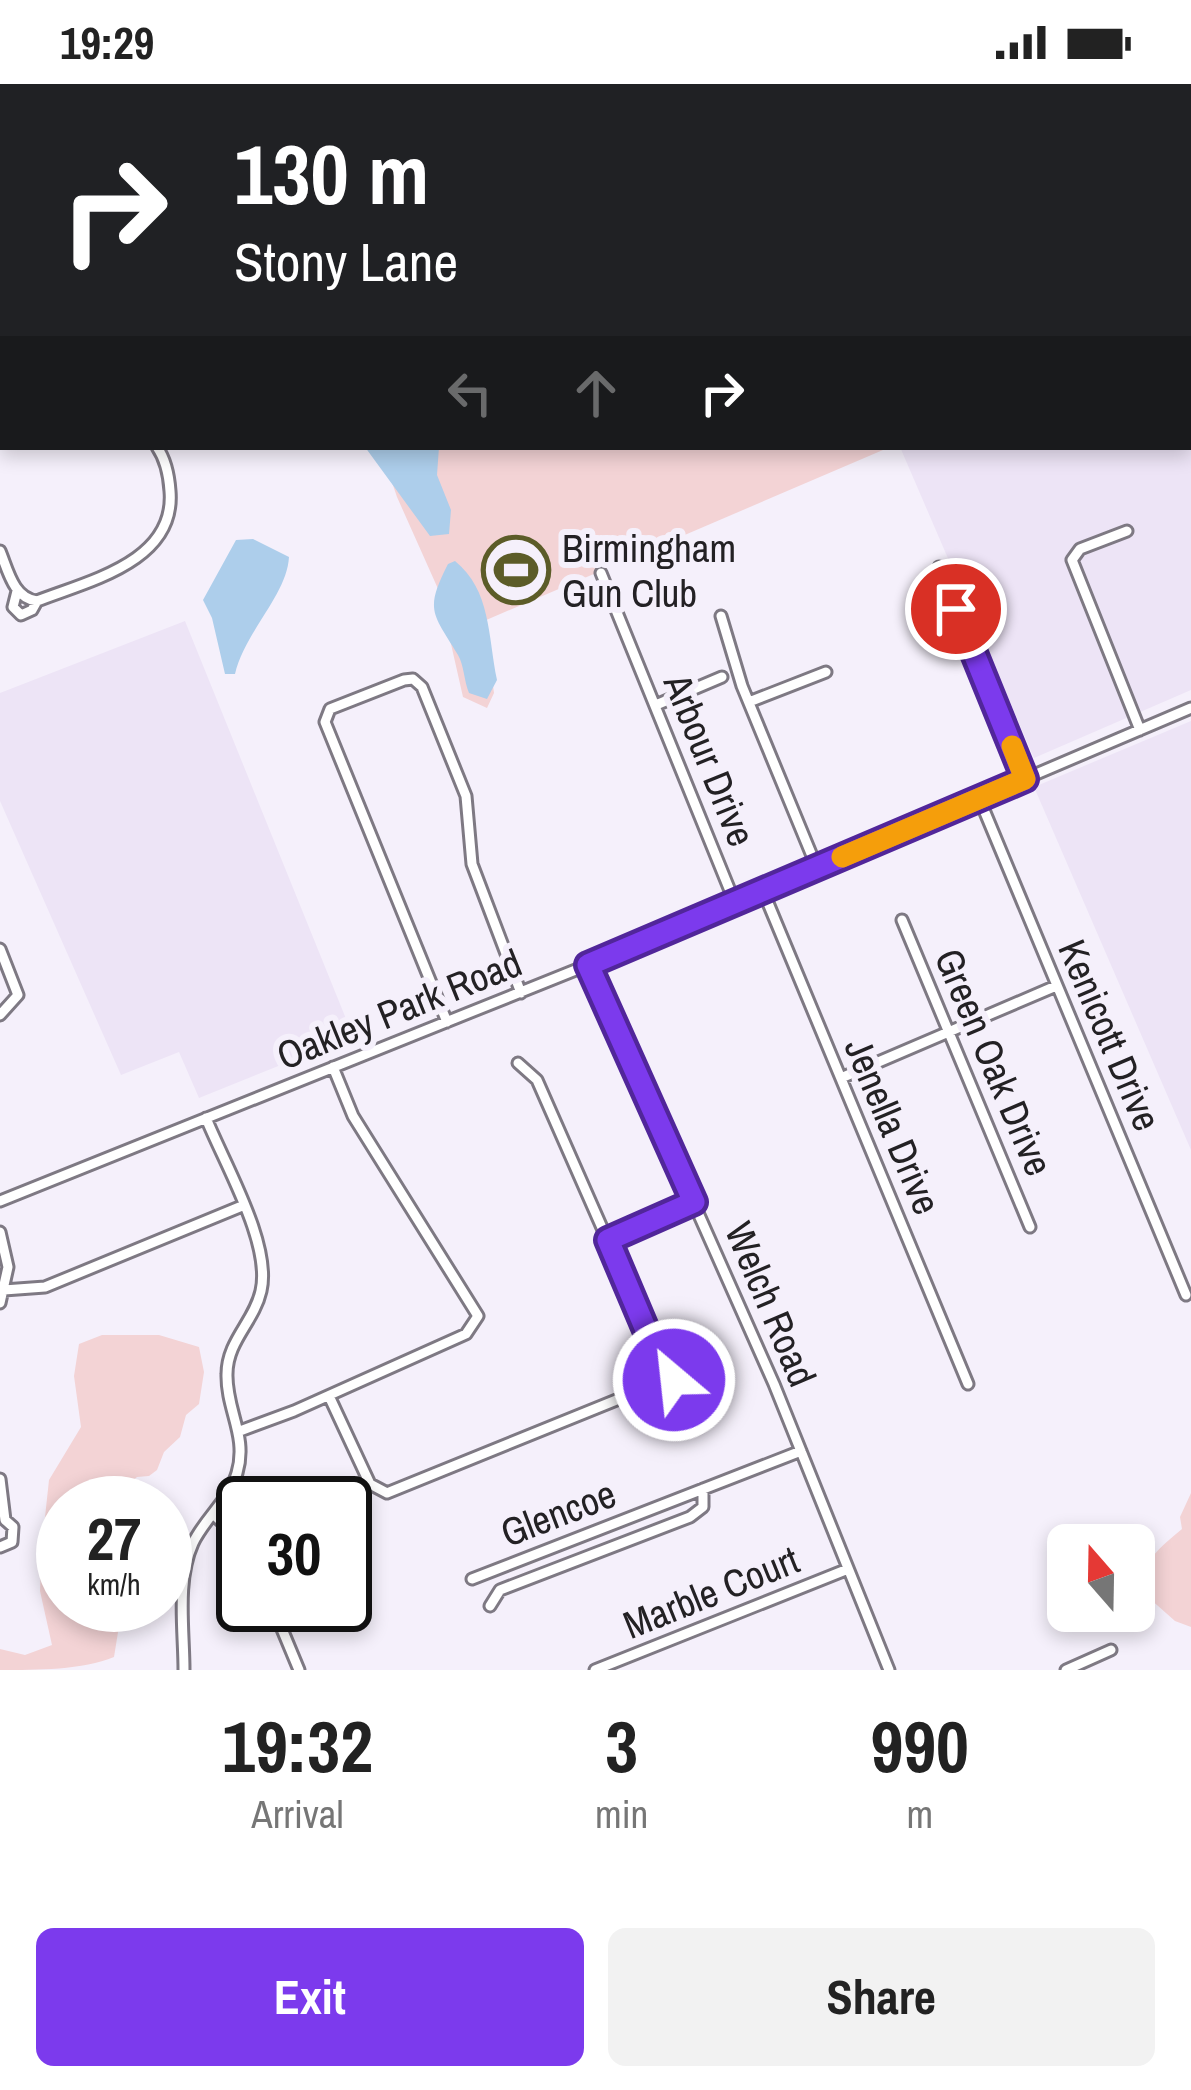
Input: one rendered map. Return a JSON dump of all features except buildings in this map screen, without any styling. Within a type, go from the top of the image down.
[{"type":"street","points":[[0,550],[17,591],[32,604],[123,567],[158,538],[172,508],[167,471],[158,450]]},
{"type":"street","points":[[1126,530],[1080,549],[1072,560],[1140,730]]},
{"type":"street","points":[[939,567],[1025,779]]},
{"type":"street","name":"Arbour Drive","points":[[601,572],[735,903]]},
{"type":"street","points":[[721,616],[749,702],[817,868]]},
{"type":"street","points":[[749,702],[826,672]]},
{"type":"street","points":[[656,705],[722,677]]},
{"type":"street","points":[[446,1022],[325,716],[404,680],[419,683],[466,796],[472,864],[521,993]]},
{"type":"street","name":"Oakley Park Road","points":[[0,1201],[521,993],[1191,708]]},
{"type":"street","name":"Kenicott Drive","points":[[979,799],[1186,1295]]},
{"type":"street","name":"Jenella Drive","points":[[763,891],[968,1384]]},
{"type":"street","name":"Green Oak Drive","points":[[902,920],[1030,1227]]},
{"type":"street","points":[[0,949],[18,995],[0,1015]]},
{"type":"street","name":"Welch Road","points":[[588,965],[801,1451],[889,1670]]},
{"type":"street","points":[[841,1078],[1056,986]]},
{"type":"street","points":[[329,1396],[370,1484],[387,1493],[651,1386],[660,1374],[660,1363],[537,1080],[518,1063]]},
{"type":"street","points":[[240,1430],[466,1334],[478,1316],[353,1116],[333,1067]]},
{"type":"street","points":[[184,1670],[187,1562],[195,1539],[236,1476],[240,1430],[228,1392],[228,1360],[258,1302],[263,1276],[260,1251],[206,1118]]},
{"type":"street","points":[[608,1240],[694,1202]]},
{"type":"street","points":[[4,1290],[45,1287],[242,1206]]},
{"type":"street","points":[[0,1232],[8,1267],[0,1303]]},
{"type":"street","name":"Glencoe","points":[[472,1579],[801,1451]]},
{"type":"street","points":[[0,1479],[2,1520],[13,1527],[15,1536],[0,1547]]},
{"type":"street","points":[[490,1606],[500,1590],[698,1513],[703,1507],[703,1490]]},
{"type":"street","points":[[213,1514],[216,1517]]},
{"type":"street","name":"Marble Court","points":[[595,1670],[848,1569]]},
{"type":"street","points":[[283,1632],[299,1670]]},
{"type":"street","points":[[1066,1670],[1111,1651]]},
{"type":"shaded area","name":"Birmingham Gun Club","points":[[381,450],[883,450],[484,621],[494,693],[487,708],[463,697],[439,591]]},
{"type":"shaded area","points":[[901,450],[1191,450],[1191,690],[1034,758]]},
{"type":"shaded area","points":[[185,621],[353,1036],[199,1098],[179,1052],[121,1075],[0,801],[0,693]]},
{"type":"shaded area","points":[[1191,721],[1191,1150],[1034,787]]},
{"type":"shaded area","points":[[102,1335],[159,1335],[199,1347],[204,1372],[199,1404],[186,1415],[180,1437],[149,1476],[51,1476],[81,1427],[74,1376],[79,1344]]},
{"type":"shaded area","points":[[1191,1493],[1191,1627],[1175,1621],[1155,1603],[1155,1555],[1182,1529],[1180,1517]]},
{"type":"shaded area","points":[[49,1632],[118,1632],[114,1657],[102,1661],[0,1670],[0,1649],[25,1655],[52,1645]]},
{"type":"water","points":[[367,450],[439,450],[437,475],[451,510],[449,534],[430,536]]},
{"type":"water","points":[[253,539],[289,557],[281,586],[235,674],[225,674],[203,600],[236,540]]},
{"type":"water","points":[[455,561],[475,586],[486,615],[497,680],[487,699],[469,693],[460,659],[435,611],[436,592],[448,564]]},
{"type":"slow traffic","points":[[842,857],[1025,779],[1012,746]]},
{"type":"place","name":"Birmingham Gun Club","points":[[516,570]]},
{"type":"route","points":[[674,1380],[673,1370],[660,1363],[608,1240],[694,1202],[588,965],[1025,779],[956,609]]}]
